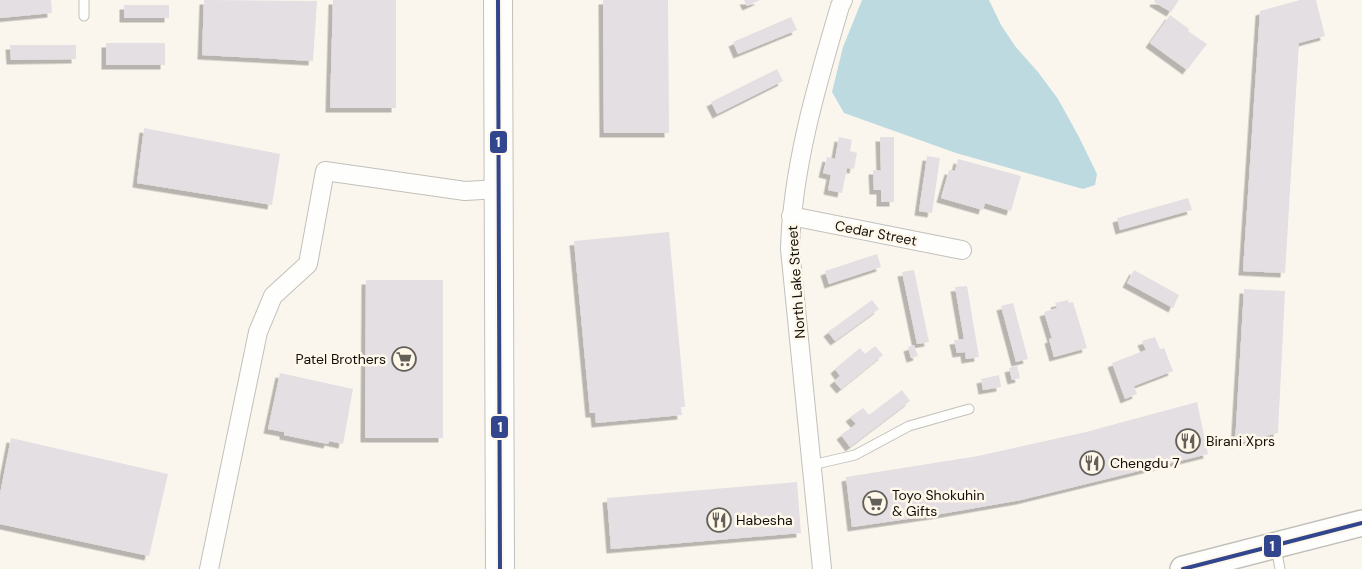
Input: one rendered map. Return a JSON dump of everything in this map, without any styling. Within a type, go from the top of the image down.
[{"type":"main road","points":[[498,0],[500,569]]},
{"type":"main road","points":[[1183,569],[1278,557],[1362,523]]},
{"type":"street","name":"North Lake Street","points":[[822,569],[790,249],[791,216],[796,183],[827,48],[840,6],[844,0]]},
{"type":"street","points":[[209,569],[258,332],[273,296],[308,264],[325,171],[465,191],[499,189]]},
{"type":"street","name":"Cedar Street","points":[[791,216],[962,250]]},
{"type":"lane","points":[[84,0],[84,16]]},
{"type":"lane","points":[[812,465],[855,455],[909,426],[969,409]]},
{"type":"water","points":[[862,0],[989,0],[1001,25],[1015,46],[1058,99],[1097,174],[1095,185],[1083,189],[956,153],[844,113],[832,92],[843,47]]},
{"type":"building","points":[[0,0],[51,0],[52,13],[0,18]]},
{"type":"building","points":[[204,0],[317,1],[313,61],[202,55]]},
{"type":"building","points":[[333,0],[396,0],[396,108],[330,108]]},
{"type":"building","points":[[603,0],[668,0],[669,133],[604,133]]},
{"type":"building","points":[[744,0],[760,0],[747,6]]},
{"type":"building","points":[[1155,0],[1179,0],[1171,12],[1154,2]]},
{"type":"building","points":[[1300,0],[1316,0],[1325,36],[1299,43],[1285,273],[1243,271],[1260,11]]},
{"type":"building","points":[[124,5],[169,5],[169,18],[124,18]]},
{"type":"building","points":[[1170,15],[1207,44],[1187,70],[1150,43]]},
{"type":"building","points":[[791,17],[797,30],[738,54],[733,42]]},
{"type":"building","points":[[106,43],[165,43],[165,65],[106,65]]},
{"type":"building","points":[[10,45],[76,45],[76,59],[11,60]]},
{"type":"building","points":[[777,69],[783,81],[717,114],[711,102]]},
{"type":"building","points":[[144,128],[280,154],[272,205],[137,183]]},
{"type":"building","points":[[839,137],[852,140],[850,151],[857,153],[854,169],[847,168],[842,193],[828,190],[831,175],[823,173],[827,157],[835,159]]},
{"type":"building","points":[[880,137],[894,137],[894,202],[881,202],[881,190],[874,190],[873,170],[881,170]]},
{"type":"building","points":[[927,156],[940,158],[932,213],[919,211]]},
{"type":"building","points":[[958,159],[1021,176],[1011,211],[985,203],[983,210],[941,198],[949,170],[955,171]]},
{"type":"building","points":[[1188,198],[1192,210],[1120,230],[1117,218]]},
{"type":"building","points":[[669,232],[685,407],[681,407],[682,415],[596,423],[595,413],[590,413],[574,241]]},
{"type":"building","points":[[877,254],[881,267],[829,284],[825,271]]},
{"type":"building","points":[[914,270],[929,342],[917,344],[902,272]]},
{"type":"building","points":[[1134,270],[1179,295],[1173,308],[1127,283]]},
{"type":"building","name":"Patel Brothers","points":[[366,280],[443,280],[443,438],[365,438]]},
{"type":"building","points":[[967,286],[979,357],[966,359],[965,352],[957,353],[954,340],[964,339],[955,287]]},
{"type":"building","points":[[1244,289],[1285,291],[1278,433],[1235,444]]},
{"type":"building","points":[[872,300],[879,309],[835,341],[828,332]]},
{"type":"building","points":[[1068,300],[1069,303],[1073,302],[1087,348],[1054,357],[1049,339],[1052,338],[1044,312],[1057,308],[1055,303]]},
{"type":"building","points":[[1013,303],[1028,359],[1016,362],[1001,306]]},
{"type":"building","points":[[1155,337],[1160,349],[1164,348],[1173,371],[1134,386],[1137,394],[1125,399],[1112,363],[1146,350],[1142,341]]},
{"type":"building","points":[[914,345],[918,356],[911,358],[908,347]]},
{"type":"building","points":[[875,346],[883,355],[841,389],[834,381],[840,376],[835,369],[860,348],[865,354]]},
{"type":"building","points":[[1017,366],[1020,378],[1012,380],[1009,368]]},
{"type":"building","points":[[280,373],[353,389],[343,444],[329,441],[328,444],[284,435],[284,432],[268,429]]},
{"type":"building","points":[[999,375],[1001,387],[983,390],[981,379]]},
{"type":"building","points":[[902,390],[910,401],[850,447],[841,435],[856,424],[850,417],[863,408],[869,415]]},
{"type":"building","points":[[1197,402],[1208,454],[1021,500],[852,527],[846,477],[978,456],[1086,432]]},
{"type":"building","points":[[11,438],[168,474],[149,556],[0,524],[0,494]]},
{"type":"building","points":[[797,482],[801,533],[611,549],[607,498]]},
{"type":"transit line","name":"1","points":[[498,0],[500,569]]},
{"type":"transit line","name":"1","points":[[1183,569],[1362,523]]},
{"type":"place","name":"Patel Brothers","points":[[404,359]]},
{"type":"place","name":"Birani Xprs","points":[[1188,441]]},
{"type":"place","name":"Chengdu 7","points":[[1092,463]]},
{"type":"place","name":"Toyo Shokuhin & Gifts","points":[[875,503]]},
{"type":"place","name":"Habesha","points":[[719,520]]}]
